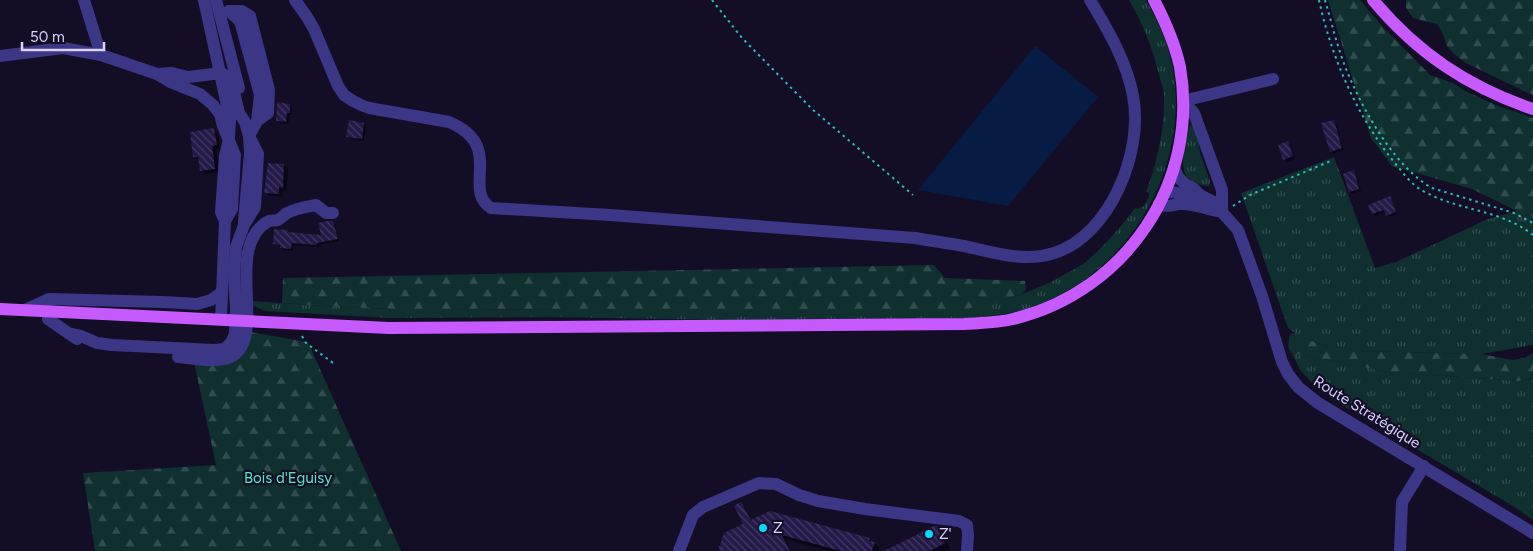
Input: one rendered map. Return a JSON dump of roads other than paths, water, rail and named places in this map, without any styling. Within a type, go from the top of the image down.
[{"type":"main road","points":[[0,309],[389,328],[964,324],[1000,321],[1022,316],[1051,306],[1096,280],[1129,250],[1147,226],[1165,192],[1179,145],[1183,101],[1180,67],[1167,26],[1154,0]]},
{"type":"main road","points":[[1373,0],[1398,29],[1445,67],[1480,88],[1533,109]]},
{"type":"street","points":[[84,0],[100,55]]},
{"type":"street","points":[[48,311],[48,318],[79,340],[106,353],[215,359],[227,358],[236,354],[243,344],[247,332],[241,320],[234,274],[236,247],[244,225],[255,207],[258,154],[248,136],[251,121],[259,106],[260,95],[240,21],[204,0]]},
{"type":"street","points":[[296,0],[307,16],[333,77],[344,95],[369,108],[449,122],[461,127],[470,134],[480,156],[479,186],[481,198],[491,208],[610,214],[915,238],[1002,255],[1030,257],[1053,254],[1074,244],[1093,228],[1111,203],[1130,158],[1134,139],[1134,97],[1122,58],[1090,0]]},
{"type":"street","points":[[218,9],[221,73],[230,119],[229,139]]},
{"type":"street","points":[[218,9],[245,113],[251,121]]},
{"type":"street","points":[[218,9],[242,11],[250,16],[270,90],[268,113],[251,121]]},
{"type":"street","points":[[0,56],[63,48],[100,55],[157,74],[170,82],[200,94],[213,105],[220,114],[235,155],[232,209],[225,221],[221,319]]},
{"type":"street","points":[[157,74],[172,73],[188,77],[221,73],[227,76],[234,92],[238,113],[251,121]]},
{"type":"street","points":[[1183,101],[1273,79]]},
{"type":"street","points":[[1159,204],[1165,207],[1178,204],[1195,205],[1222,212],[1222,190],[1194,112],[1183,101]]},
{"type":"street","points":[[229,139],[248,136]]},
{"type":"street","name":"Route Stratégique","points":[[1174,167],[1178,177],[1185,184],[1212,201],[1238,230],[1282,362],[1292,380],[1318,403],[1533,533]]},
{"type":"street","points":[[1165,192],[1191,196],[1200,195]]},
{"type":"street","points":[[224,250],[233,235],[244,225],[257,218],[285,214],[299,208],[316,206],[326,214],[333,213]]},
{"type":"street","points":[[241,320],[248,307],[245,275],[253,237],[268,221],[278,220],[285,214]]},
{"type":"street","points":[[25,310],[49,299],[197,304],[210,300],[222,292]]},
{"type":"street","points":[[1400,551],[1402,502],[1424,466]]},
{"type":"street","points":[[679,551],[693,515],[710,504],[759,483],[776,484],[799,495],[818,501],[959,521],[967,526],[966,551]]},
{"type":"water","points":[[1035,46],[1098,97],[1008,206],[918,190]]},
{"type":"place","name":"Z","points":[[763,528]]},
{"type":"place","name":"Z'","points":[[929,534]]},
{"type":"park label","name":"Bois d'Eguisy","points":[[288,478]]}]
